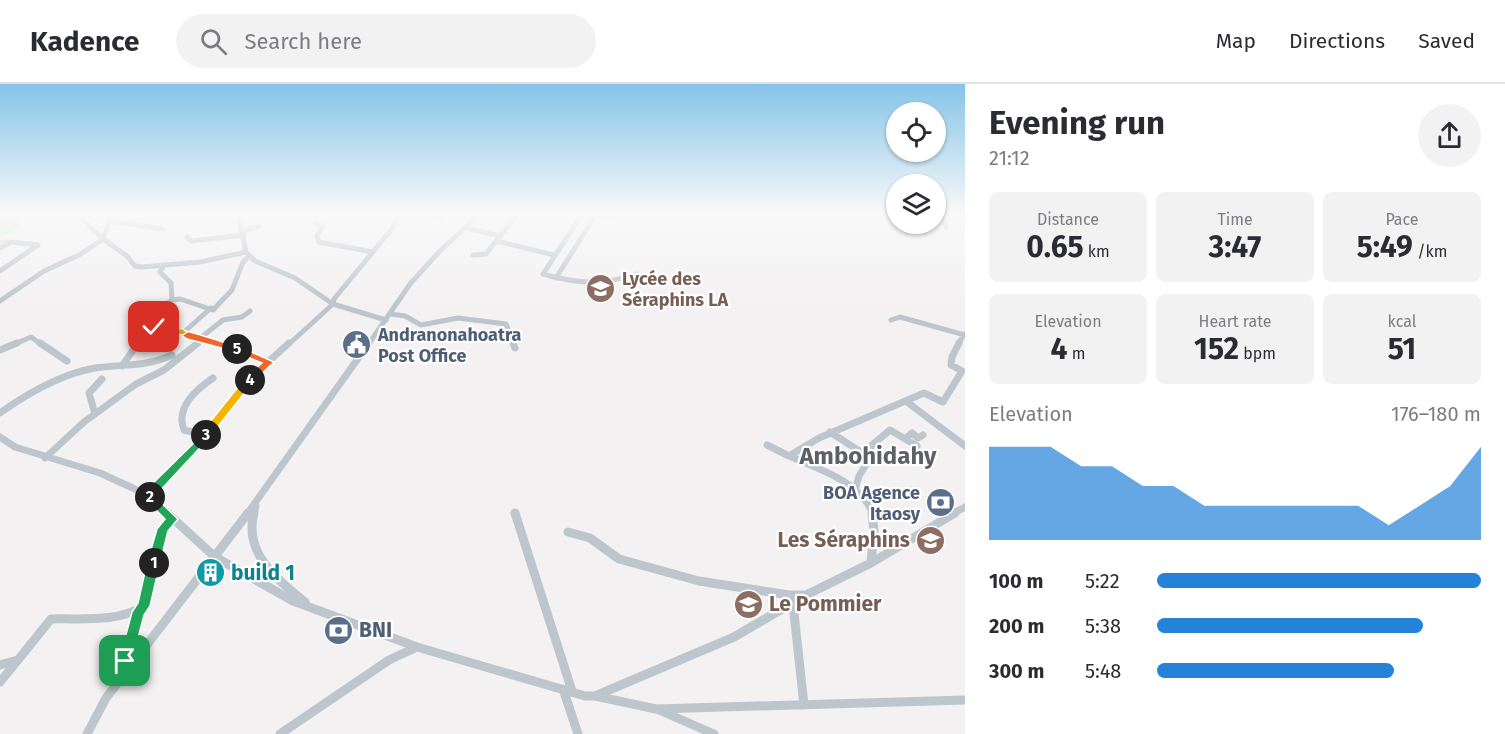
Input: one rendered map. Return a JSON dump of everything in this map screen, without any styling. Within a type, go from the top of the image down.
[{"type":"street","points":[[0,271],[38,246],[20,243]]},
{"type":"street","points":[[0,301],[44,271],[79,255],[96,243]]},
{"type":"street","points":[[109,243],[135,266],[163,267],[248,254]]},
{"type":"street","points":[[245,243],[248,254],[261,264],[295,279],[333,304],[388,317],[405,316],[421,325],[429,326],[458,318],[506,324],[515,348]]},
{"type":"street","points":[[324,243],[373,252]]},
{"type":"street","points":[[148,495],[205,435],[242,388],[333,304],[334,299],[379,243]]},
{"type":"street","points":[[87,734],[106,698],[260,498],[427,264],[449,243]]},
{"type":"street","points":[[474,255],[486,254],[495,243]]},
{"type":"street","points":[[516,243],[554,255]]},
{"type":"street","points":[[562,243],[543,273],[578,284],[615,282],[637,274]]},
{"type":"street","points":[[556,278],[578,243]]},
{"type":"street","points":[[184,332],[232,290],[248,254]]},
{"type":"street","points":[[163,267],[160,272],[171,283],[172,300]]},
{"type":"street","points":[[147,318],[172,300],[180,299],[212,309],[223,320]]},
{"type":"street","points":[[45,458],[95,414],[136,384],[164,370],[223,320],[242,317],[250,311]]},
{"type":"street","points":[[789,456],[830,432],[924,393],[943,402],[962,371],[951,365],[964,335],[900,317],[891,320]]},
{"type":"street","points":[[122,366],[151,329],[162,327],[240,350],[269,362]]},
{"type":"street","points":[[0,350],[31,337],[67,361]]},
{"type":"street","points":[[0,414],[20,400],[77,373],[98,368],[158,363],[172,355]]},
{"type":"street","points":[[205,435],[184,430],[182,422],[188,398],[199,386],[213,378]]},
{"type":"street","points":[[95,414],[89,393],[102,379]]},
{"type":"street","points":[[907,402],[965,446]]},
{"type":"street","points":[[855,490],[859,476],[870,458],[872,446],[890,430],[916,446]]},
{"type":"street","points":[[830,432],[870,458]]},
{"type":"street","points":[[905,440],[912,433],[918,438],[922,435]]},
{"type":"street","points":[[0,437],[15,447],[100,473],[148,495],[214,557],[271,591],[417,647],[585,696],[595,696],[656,709],[714,734]]},
{"type":"street","points":[[768,445],[833,474],[855,490],[872,513],[874,536],[871,563]]},
{"type":"street","points":[[260,498],[252,524],[251,538],[255,552],[264,564],[307,604]]},
{"type":"street","points":[[595,696],[734,637],[806,595],[871,563],[965,507]]},
{"type":"street","points":[[515,513],[578,734]]},
{"type":"street","points":[[0,682],[51,618],[126,616],[138,612],[144,606],[163,529],[172,519]]},
{"type":"street","points":[[568,532],[590,538],[619,559],[699,581],[789,595],[806,595]]},
{"type":"street","points":[[794,604],[804,705]]},
{"type":"street","points":[[130,666],[125,661],[138,612]]},
{"type":"street","points":[[280,734],[389,660],[417,647]]},
{"type":"street","points":[[0,665],[18,660]]},
{"type":"street","points":[[656,709],[965,700]]},
{"type":"place","name":"Lycée des Séraphins LA","points":[[601,289]]},
{"type":"place","name":"Andranonahoatra Post Office","points":[[357,345]]},
{"type":"place","name":"BOA Agence Itaosy","points":[[941,503]]},
{"type":"place","name":"Les Séraphins","points":[[931,540]]},
{"type":"place","name":"build 1","points":[[210,573]]},
{"type":"place","name":"Le Pommier","points":[[748,604]]},
{"type":"place","name":"BNI","points":[[338,630]]},
{"type":"district","name":"Ambohidahy","points":[[868,456]]},
{"type":"route","points":[[125,661],[138,612],[144,606],[163,529],[172,519],[148,495],[205,435],[242,388],[269,362],[184,332],[154,327]]}]
